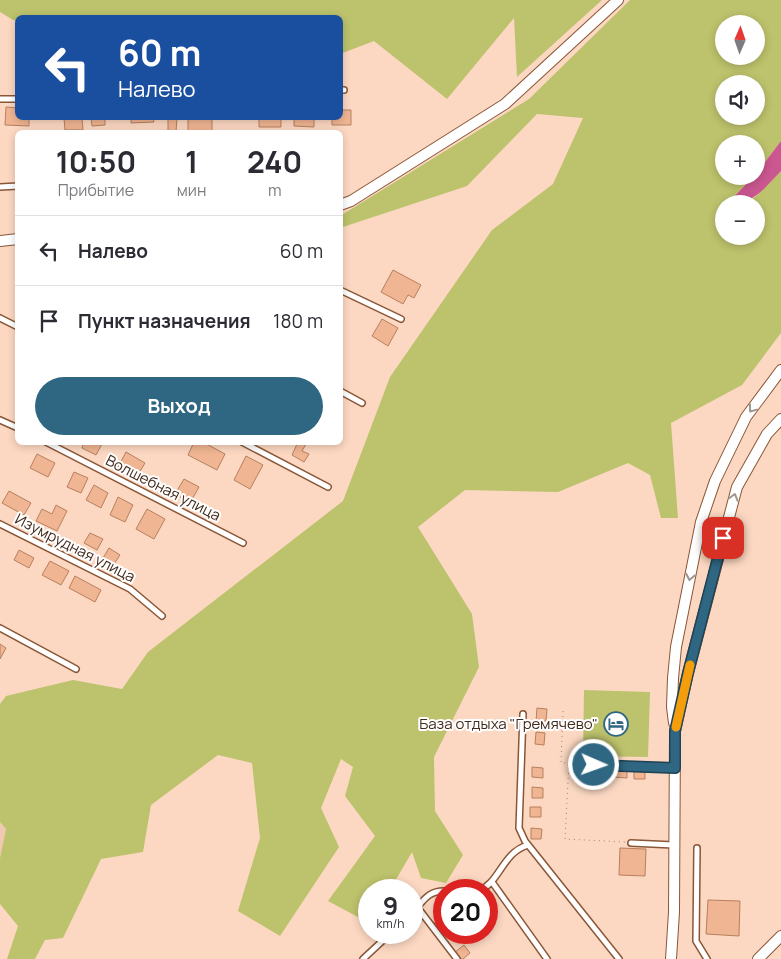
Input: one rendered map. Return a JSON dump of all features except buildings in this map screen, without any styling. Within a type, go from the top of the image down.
[{"type":"street","points":[[343,204],[351,201],[505,104],[618,0]]},
{"type":"street","points":[[0,241],[15,239]]},
{"type":"street","points":[[671,959],[674,912],[675,768],[675,731],[672,697],[676,647],[701,522],[715,481],[746,417],[781,370]]},
{"type":"street","points":[[675,731],[688,673],[737,487],[767,434],[781,419]]},
{"type":"street","points":[[758,959],[781,936]]},
{"type":"lane","points":[[0,99],[15,99]]},
{"type":"lane","points":[[0,187],[15,186]]},
{"type":"lane","points":[[343,291],[401,319]]},
{"type":"lane","points":[[0,318],[15,326]]},
{"type":"lane","points":[[343,393],[362,403]]},
{"type":"lane","points":[[0,420],[15,427]]},
{"type":"lane","name":"Волшебная улица","points":[[52,445],[243,543]]},
{"type":"lane","points":[[248,445],[328,487]]},
{"type":"lane","name":"Изумрудная улица","points":[[0,524],[130,589],[162,616]]},
{"type":"lane","points":[[0,628],[76,669]]},
{"type":"lane","points":[[523,714],[519,828],[528,845],[619,959]]},
{"type":"lane","points":[[594,765],[675,768]]},
{"type":"lane","points":[[631,843],[674,845]]},
{"type":"lane","points":[[494,879],[515,851],[528,845]]},
{"type":"lane","points":[[697,848],[696,941],[707,959]]},
{"type":"lane","points":[[498,890],[547,959]]},
{"type":"lane","points":[[423,915],[457,959]]},
{"type":"lane","points":[[366,958],[380,944]]},
{"type":"path","points":[[563,711],[561,763],[568,763],[565,839],[631,843]]},
{"type":"shaded area","points":[[781,141],[781,171],[756,195],[736,195],[745,185],[765,185],[765,162]]},
{"type":"shaded area","points":[[0,822],[6,829],[0,858]]},
{"type":"green space","points":[[0,0],[602,0],[517,77],[514,18],[447,99],[374,41],[343,53],[343,15],[15,15],[15,20],[0,12]]},
{"type":"green space","points":[[630,0],[781,0],[781,141],[765,162],[765,135],[715,135],[715,185],[745,185],[736,195],[715,195],[715,245],[765,245],[765,195],[757,195],[781,171],[781,333],[742,385],[671,423],[678,518],[661,518],[650,475],[628,463],[558,492],[465,490],[418,527],[472,614],[479,667],[434,757],[435,811],[463,855],[448,879],[433,880],[421,878],[412,852],[396,879],[358,879],[358,917],[328,901],[375,836],[345,796],[353,767],[341,759],[321,808],[339,847],[280,936],[238,911],[260,838],[252,763],[218,755],[151,805],[143,852],[101,859],[63,938],[45,940],[35,959],[7,959],[18,926],[0,904],[0,858],[6,829],[0,822],[0,704],[6,696],[73,680],[122,689],[148,652],[343,501],[390,377],[492,230],[553,184],[583,118],[537,114],[467,186],[343,227],[343,214],[529,99]]},
{"type":"green space","points":[[584,690],[650,692],[648,757],[583,756]]},
{"type":"slow traffic","points":[[676,727],[690,665]]},
{"type":"place","name":"База отдыха \"Гремячево\"","points":[[616,724]]},
{"type":"route","points":[[594,765],[675,768],[675,731],[723,538]]}]
